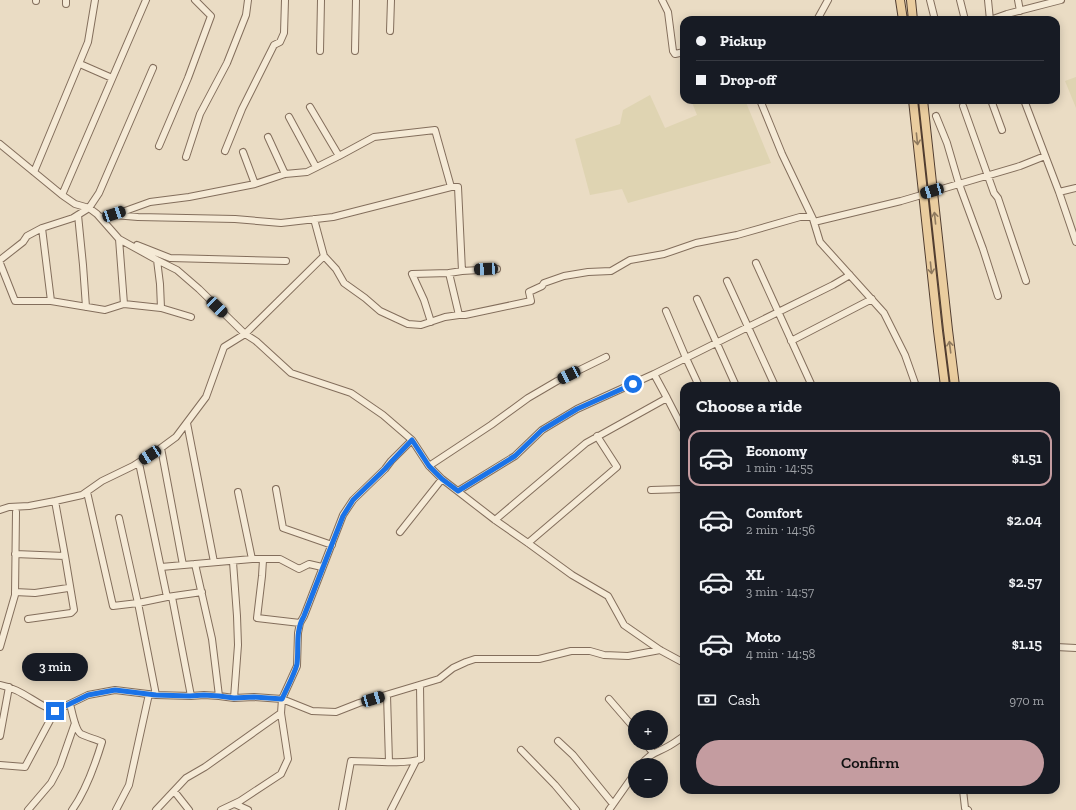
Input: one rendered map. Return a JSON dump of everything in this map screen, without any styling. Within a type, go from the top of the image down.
[{"type":"main road","points":[[900,0],[902,16]]},
{"type":"main road","points":[[910,0],[912,16]]},
{"type":"main road","points":[[913,104],[922,194],[945,382]]},
{"type":"main road","points":[[923,104],[955,382]]},
{"type":"street","points":[[34,172],[88,42],[94,0]]},
{"type":"street","points":[[62,195],[146,0]]},
{"type":"street","points":[[159,146],[188,78],[211,16],[195,0]]},
{"type":"street","points":[[186,157],[200,114],[227,63],[246,15],[248,0]]},
{"type":"street","points":[[225,150],[242,109],[274,44],[280,42],[284,33],[284,0]]},
{"type":"street","points":[[320,51],[321,0]]},
{"type":"street","points":[[355,51],[356,0]]},
{"type":"street","points":[[390,0],[390,31]]},
{"type":"street","points":[[662,0],[668,12],[672,51],[675,54],[680,53]]},
{"type":"street","points":[[819,16],[828,0]]},
{"type":"street","points":[[930,0],[934,16]]},
{"type":"street","points":[[960,0],[964,16]]},
{"type":"street","points":[[988,0],[990,16]]},
{"type":"street","points":[[1018,0],[1020,11]]},
{"type":"street","points":[[1009,16],[1048,2],[1060,0]]},
{"type":"street","points":[[80,64],[112,78]]},
{"type":"street","points":[[0,260],[23,242],[27,236],[42,228],[73,218],[89,208],[99,193],[153,68]]},
{"type":"street","points":[[762,104],[782,154],[813,219],[820,242],[884,313],[905,354],[915,382]]},
{"type":"street","points":[[992,104],[1002,130]]},
{"type":"street","points":[[1026,104],[1076,242]]},
{"type":"street","points":[[963,106],[994,193],[998,198],[1026,281]]},
{"type":"street","points":[[310,107],[339,156]]},
{"type":"street","points":[[289,116],[316,167]]},
{"type":"street","points":[[936,116],[948,144],[959,184],[983,249],[998,296]]},
{"type":"street","points":[[103,217],[150,202],[189,197],[255,184],[285,174],[307,172],[374,136],[435,130],[451,187]]},
{"type":"street","points":[[268,137],[285,174]]},
{"type":"street","points":[[0,144],[62,195],[75,204],[89,208],[103,217],[116,232],[127,240],[142,247],[170,258],[286,261]]},
{"type":"street","points":[[243,152],[255,184]]},
{"type":"street","points":[[314,219],[324,256],[336,269],[344,283],[380,311],[408,324],[421,325],[445,317],[465,315],[531,301],[529,292],[542,286],[544,283],[564,276],[588,272],[611,271],[630,260],[664,254],[696,243],[737,235],[800,217],[813,219],[860,211],[988,176],[1045,156]]},
{"type":"street","points":[[114,214],[138,217],[235,219],[281,223],[334,217],[451,187],[458,187],[462,271]]},
{"type":"street","points":[[1058,192],[1076,188]]},
{"type":"street","points":[[78,215],[86,307]]},
{"type":"street","points":[[103,217],[119,238],[177,270],[245,334],[256,340],[291,373],[351,393],[383,416],[412,440],[429,466],[442,479],[495,520],[572,575],[608,596],[624,625],[660,650],[680,661]]},
{"type":"street","points":[[42,228],[51,301]]},
{"type":"street","points":[[119,238],[124,304]]},
{"type":"street","points":[[0,510],[9,507],[29,506],[82,495],[102,481],[139,463],[176,437],[206,397],[224,347],[245,334],[324,256]]},
{"type":"street","points":[[169,266],[170,258]]},
{"type":"street","points":[[157,260],[161,308]]},
{"type":"street","points":[[0,263],[16,301],[51,301],[105,310],[124,304],[161,308],[191,317]]},
{"type":"street","points":[[756,263],[810,382]]},
{"type":"street","points":[[431,322],[424,300],[412,274],[498,269]]},
{"type":"street","points":[[449,273],[459,315]]},
{"type":"street","points":[[458,491],[515,456],[542,430],[577,409],[654,374],[833,285],[850,275]]},
{"type":"street","points":[[727,281],[773,382]]},
{"type":"street","points":[[697,299],[734,382]]},
{"type":"street","points":[[791,341],[872,299]]},
{"type":"street","points":[[666,311],[697,382]]},
{"type":"street","points":[[429,466],[491,425],[528,398],[556,381],[606,357]]},
{"type":"street","points":[[654,374],[680,424]]},
{"type":"street","points":[[495,520],[586,443],[667,398]]},
{"type":"street","points":[[187,423],[214,562]]},
{"type":"street","points":[[528,543],[616,467],[597,436]]},
{"type":"street","points":[[220,810],[235,804],[281,774],[288,759],[281,713],[282,699],[297,666],[298,633],[300,623],[343,516],[353,500],[412,440]]},
{"type":"street","points":[[161,448],[183,565]]},
{"type":"street","points":[[139,463],[161,567],[170,597],[190,696]]},
{"type":"street","points":[[400,532],[442,479]]},
{"type":"street","points":[[276,489],[283,528],[332,545]]},
{"type":"street","points":[[651,490],[680,489]]},
{"type":"street","points":[[87,492],[112,605],[138,603],[202,592]]},
{"type":"street","points":[[238,492],[252,559]]},
{"type":"street","points":[[28,619],[71,613],[74,610],[55,501]]},
{"type":"street","points":[[0,647],[15,592],[16,512]]},
{"type":"street","points":[[119,518],[138,603],[156,695]]},
{"type":"street","points":[[15,554],[65,556]]},
{"type":"street","points":[[161,567],[214,562],[232,562],[252,559],[280,559],[299,569],[309,564],[322,567]]},
{"type":"street","points":[[263,560],[257,618],[300,623]]},
{"type":"street","points":[[232,562],[238,645],[234,698]]},
{"type":"street","points":[[195,564],[212,639],[219,696]]},
{"type":"street","points":[[15,592],[35,593],[68,588]]},
{"type":"street","points":[[1060,647],[1076,648]]},
{"type":"street","points":[[0,765],[25,766],[55,711],[88,695],[104,691],[115,690],[156,695],[204,695],[234,698],[254,697],[282,699],[312,711],[336,712],[359,703],[420,686],[439,679],[453,668],[476,659],[539,659],[571,651],[590,651],[604,655],[628,656],[660,650]]},
{"type":"street","points":[[0,685],[22,693],[55,711]]},
{"type":"street","points":[[342,810],[351,761],[389,762],[416,761],[421,759],[420,686]]},
{"type":"street","points":[[0,736],[9,687]]},
{"type":"street","points":[[116,810],[129,785],[148,694]]},
{"type":"street","points":[[387,695],[389,762]]},
{"type":"street","points":[[608,699],[628,721]]},
{"type":"street","points":[[70,704],[77,731],[102,742],[95,765],[73,810]]},
{"type":"street","points":[[156,810],[186,778],[205,767],[281,713]]},
{"type":"street","points":[[28,810],[51,783],[60,766],[75,723]]},
{"type":"street","points":[[646,758],[680,738]]},
{"type":"street","points":[[558,741],[573,755],[613,804]]},
{"type":"street","points":[[521,750],[555,785],[576,810]]},
{"type":"street","points":[[391,810],[416,761]]},
{"type":"street","points":[[609,810],[628,783]]},
{"type":"street","points":[[174,791],[190,810]]},
{"type":"street","points":[[963,794],[965,808],[968,810]]},
{"type":"street","points":[[235,804],[248,810]]},
{"type":"shaded area","points":[[1076,77],[1076,108],[1065,81]]},
{"type":"shaded area","points":[[650,95],[665,128],[697,115],[693,104],[747,104],[771,163],[628,203],[622,189],[590,195],[575,139],[620,124],[623,110]]},
{"type":"route","points":[[55,711],[88,695],[115,690],[156,695],[204,695],[234,698],[254,697],[282,699],[297,666],[298,633],[300,623],[343,516],[353,500],[412,440],[429,466],[442,479],[458,491],[515,456],[542,430],[577,409],[633,384]]}]
